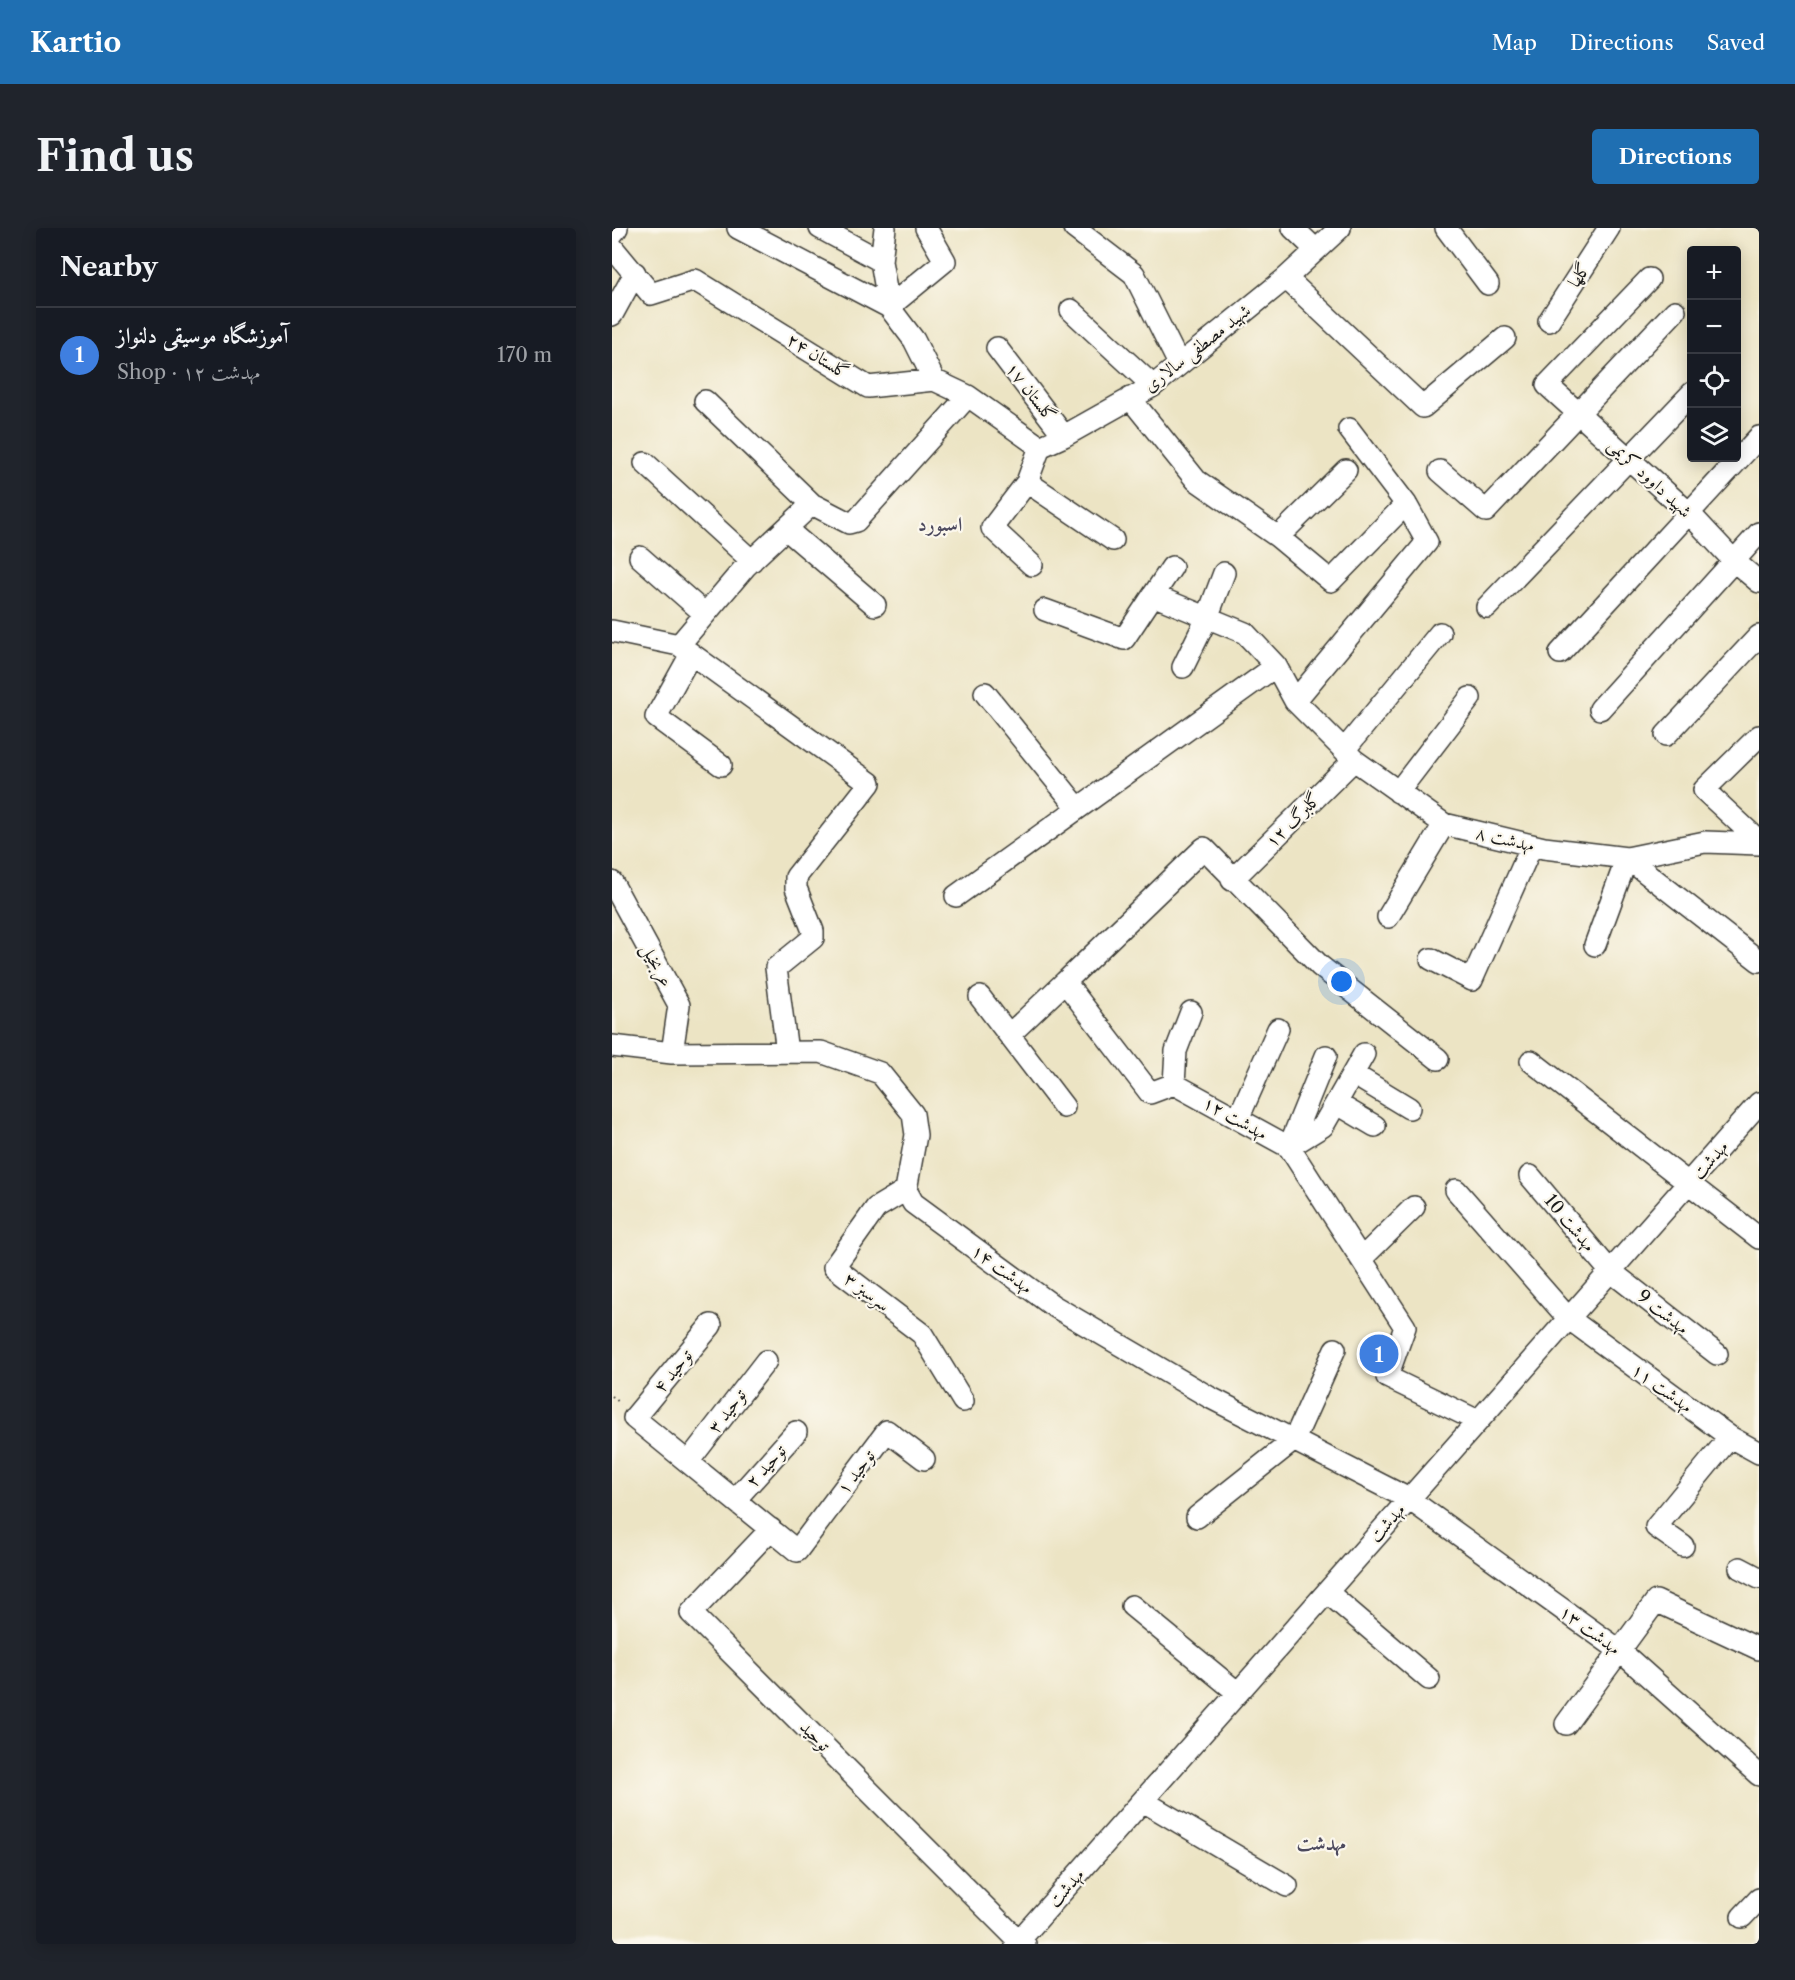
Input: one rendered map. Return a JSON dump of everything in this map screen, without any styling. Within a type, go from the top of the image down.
[{"type":"street","points":[[612,234],[617,228]]},
{"type":"street","points":[[738,228],[889,307],[914,340],[934,380],[968,396],[1040,447],[1027,482],[993,528],[1032,565]]},
{"type":"street","points":[[820,228],[880,261]]},
{"type":"street","points":[[885,228],[880,261],[889,307]]},
{"type":"street","points":[[889,307],[945,261],[926,228]]},
{"type":"street","points":[[1293,228],[1317,250]]},
{"type":"street","name":"شهید مصطفی سالاری","points":[[1040,447],[1153,386],[1286,278],[1340,228]]},
{"type":"street","points":[[1446,228],[1488,284]]},
{"type":"street","name":"گلها","points":[[1549,321],[1609,228]]},
{"type":"street","points":[[1088,232],[1134,274],[1179,364]]},
{"type":"street","name":"گلستان ۲۴","points":[[612,247],[651,294],[695,280],[868,387],[934,380]]},
{"type":"street","points":[[612,315],[635,273]]},
{"type":"street","points":[[1286,278],[1423,407],[1505,338]]},
{"type":"street","points":[[1570,406],[1546,385],[1649,279]]},
{"type":"street","points":[[1071,309],[1153,386]]},
{"type":"street","points":[[1440,471],[1486,511],[1570,406],[1675,311]]},
{"type":"street","name":"گلستان ۱۷","points":[[997,348],[1064,436]]},
{"type":"street","points":[[705,401],[812,504],[853,523],[968,396]]},
{"type":"street","points":[[1130,398],[1196,480],[1278,537],[1331,581],[1406,504]]},
{"type":"street","points":[[1487,607],[1628,457],[1687,398]]},
{"type":"street","name":"شهید داوود کریمی","points":[[1570,406],[1690,514],[1734,561],[1759,582]]},
{"type":"street","points":[[1295,701],[1427,542],[1406,504],[1349,429]]},
{"type":"street","points":[[1560,653],[1759,437]]},
{"type":"street","points":[[645,463],[752,561]]},
{"type":"street","points":[[1278,537],[1346,470]]},
{"type":"street","points":[[1027,482],[1113,540]]},
{"type":"street","points":[[721,765],[656,717],[685,649],[705,614],[752,561],[812,504]]},
{"type":"street","points":[[786,529],[875,605]]},
{"type":"street","points":[[1600,709],[1759,533]]},
{"type":"street","points":[[640,557],[705,614]]},
{"type":"street","points":[[1045,610],[1124,639],[1155,596],[1172,567]]},
{"type":"street","points":[[1183,667],[1207,618],[1224,573]]},
{"type":"street","name":"مهدشت ۸","points":[[1155,596],[1245,633],[1276,666],[1295,701],[1349,754],[1444,824],[1532,845],[1627,858],[1705,842],[1759,843]]},
{"type":"street","points":[[612,631],[685,649],[870,783],[796,877],[796,888],[813,931],[813,938],[776,968],[787,1052]]},
{"type":"street","name":"گلبرگ ١٢","points":[[1232,880],[1349,754],[1440,633]]},
{"type":"street","points":[[1666,735],[1759,636]]},
{"type":"street","points":[[956,896],[1276,666]]},
{"type":"street","points":[[985,693],[1078,808]]},
{"type":"street","points":[[1398,792],[1470,698]]},
{"type":"street","points":[[1759,736],[1704,790],[1759,843]]},
{"type":"street","points":[[1388,917],[1444,824]]},
{"type":"street","points":[[1431,959],[1472,980],[1532,845]]},
{"type":"street","points":[[1009,1035],[1204,848],[1232,880],[1320,966],[1438,1059]]},
{"type":"street","points":[[1595,945],[1627,858],[1759,961]]},
{"type":"street","name":"عربخیل","points":[[612,882],[679,1005],[672,1053]]},
{"type":"street","points":[[1065,982],[1150,1093],[1174,1084],[1176,1051],[1191,1012]]},
{"type":"street","points":[[980,998],[1064,1107]]},
{"type":"street","points":[[1238,1119],[1278,1029]]},
{"type":"street","points":[[612,1046],[672,1053],[821,1052],[880,1072],[913,1114],[916,1135],[906,1190]]},
{"type":"street","points":[[1289,1147],[1323,1126],[1364,1054]]},
{"type":"street","points":[[1289,1147],[1326,1056]]},
{"type":"street","points":[[1530,1061],[1759,1238]]},
{"type":"street","points":[[1353,1074],[1409,1108]]},
{"type":"street","name":"مهدشت ۱۲","points":[[1174,1084],[1289,1147],[1405,1327],[1387,1377],[1478,1421]]},
{"type":"street","points":[[1336,1103],[1375,1126]]},
{"type":"street","name":"مهدشت","points":[[1020,1943],[1409,1498],[1610,1270],[1689,1185],[1759,1103]]},
{"type":"street","name":"مهدشت 10","points":[[1530,1176],[1610,1270]]},
{"type":"street","name":"سرسبز ۳","points":[[906,1190],[876,1208],[834,1267],[922,1334],[963,1401]]},
{"type":"street","name":"مهدشت ۱۴","points":[[906,1190],[913,1203],[1052,1305],[1209,1397],[1409,1498]]},
{"type":"street","name":"مهدشت ۱۱","points":[[1456,1190],[1568,1318],[1730,1437],[1759,1453]]},
{"type":"street","points":[[1361,1259],[1414,1207]]},
{"type":"street","name":"مهدشت 9","points":[[1610,1270],[1717,1354]]},
{"type":"street","name":"توحید ۴","points":[[688,1462],[634,1418],[711,1325]]},
{"type":"street","points":[[1197,1517],[1294,1440],[1335,1349]]},
{"type":"street","name":"توحید ۳","points":[[688,1462],[766,1360]]},
{"type":"street","name":"توحید ۱","points":[[771,1529],[797,1551],[887,1431],[924,1459]]},
{"type":"street","name":"توحید ۲","points":[[735,1500],[796,1432]]},
{"type":"street","points":[[1683,1546],[1656,1527],[1730,1437]]},
{"type":"street","points":[[688,1462],[771,1529]]},
{"type":"street","name":"مهدشت ۱۳","points":[[1409,1498],[1619,1650],[1759,1775]]},
{"type":"street","name":"توحید","points":[[771,1529],[692,1613],[1020,1943]]},
{"type":"street","points":[[1740,1568],[1759,1578]]},
{"type":"street","points":[[1327,1592],[1429,1679]]},
{"type":"street","points":[[1566,1724],[1656,1601],[1759,1649]]},
{"type":"street","points":[[1131,1606],[1238,1693]]},
{"type":"street","points":[[1143,1801],[1287,1886]]},
{"type":"street","points":[[1742,1917],[1759,1899]]},
{"type":"place","name":"آموزشگاه موسیقی دلنواز","points":[[1379,1354]]},
{"type":"district","name":"اسبورد","points":[[940,524]]},
{"type":"district","name":"مهدشت","points":[[1321,1843]]}]
